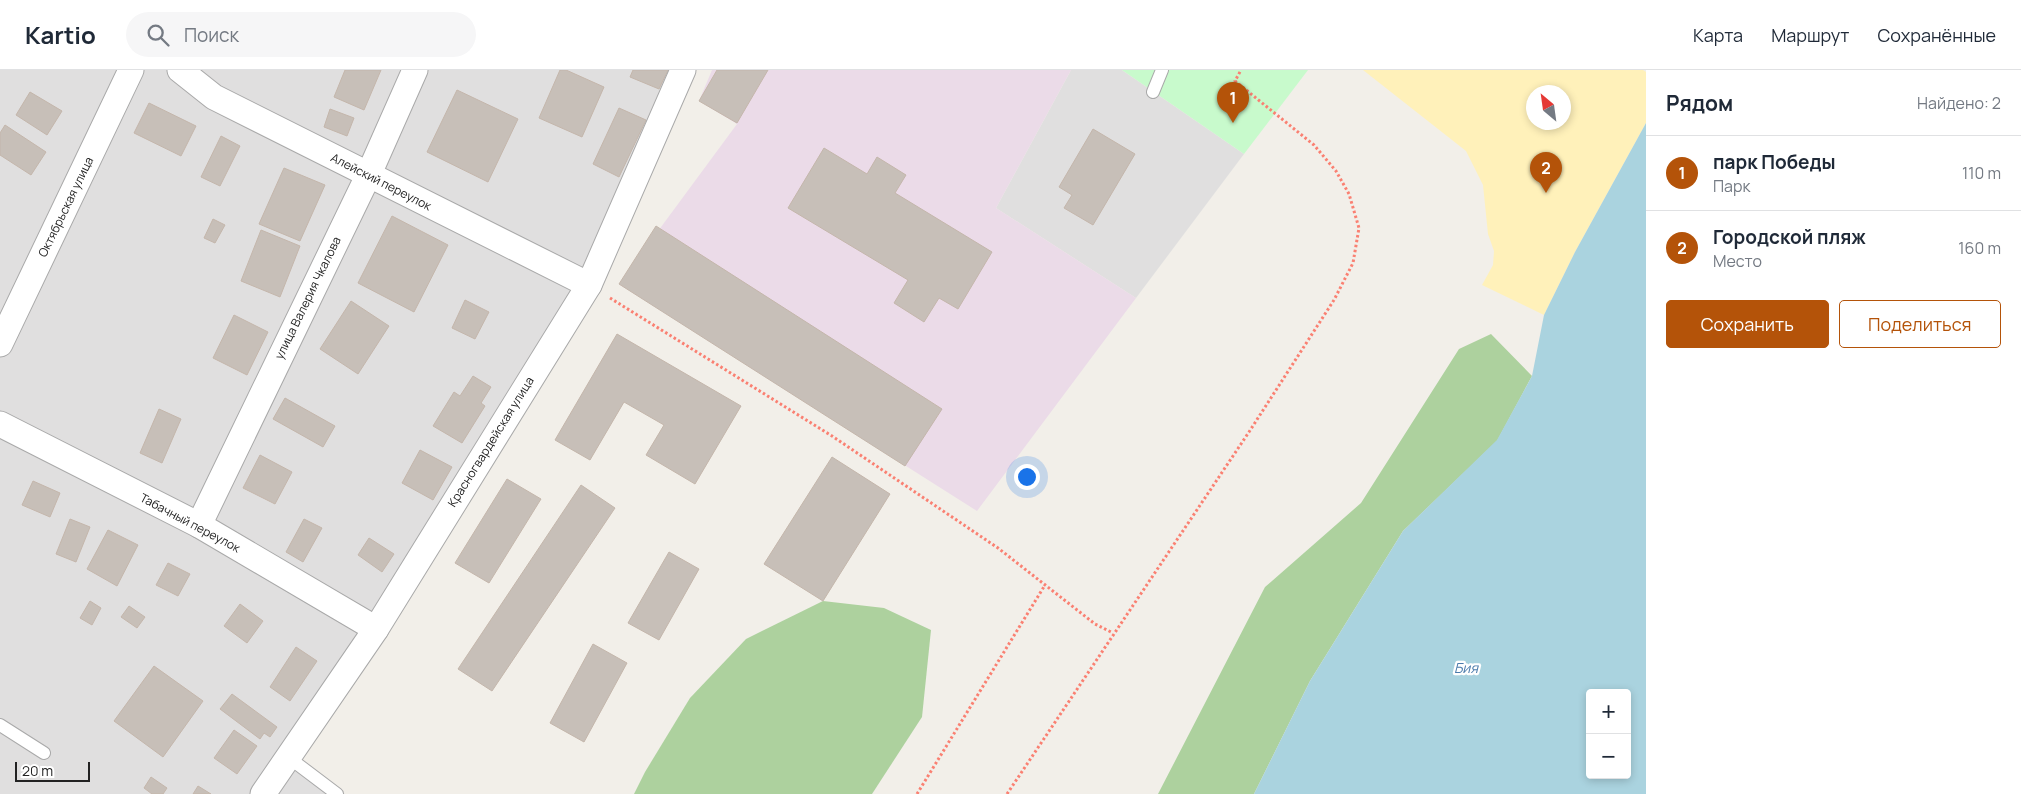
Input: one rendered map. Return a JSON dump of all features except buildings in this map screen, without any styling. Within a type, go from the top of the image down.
[{"type":"street","name":"Октябрьская улица","points":[[0,344],[131,70]]},
{"type":"street","name":"Алейский переулок","points":[[180,70],[214,97],[368,176],[589,285]]},
{"type":"street","name":"улица Валерия Чкалова","points":[[199,525],[368,176],[415,70]]},
{"type":"street","name":"Красногвардейская улица","points":[[263,794],[376,629],[589,285],[683,70]]},
{"type":"street","name":"Табачный переулок","points":[[0,424],[199,525],[376,629]]},
{"type":"lane","points":[[1153,92],[1162,70]]},
{"type":"lane","points":[[0,725],[44,753]]},
{"type":"lane","points":[[288,757],[337,794]]},
{"type":"path","points":[[1007,794],[1249,432],[1334,300],[1353,263],[1359,228],[1349,194],[1336,171],[1314,145],[1235,81],[1241,70]]},
{"type":"path","points":[[589,285],[832,436],[998,548],[1095,624],[1113,633]]},
{"type":"path","points":[[917,794],[1045,585]]},
{"type":"shaded area","points":[[0,70],[675,70],[575,296],[291,754],[345,794],[0,794]]},
{"type":"shaded area","points":[[712,70],[1071,70],[996,208],[1136,298],[977,511],[619,284],[737,124],[699,101]]},
{"type":"shaded area","points":[[1071,70],[1122,70],[1244,154],[1136,298],[996,208]]},
{"type":"green space","points":[[1122,70],[1308,70],[1244,154]]},
{"type":"green space","points":[[1491,334],[1532,376],[1497,441],[1403,531],[1310,681],[1254,794],[1158,794],[1265,587],[1361,503],[1459,349]]},
{"type":"green space","points":[[823,601],[884,608],[931,630],[922,717],[872,794],[634,794],[645,772],[690,698],[746,639]]},
{"type":"sand","points":[[1363,70],[1643,70],[1646,72],[1646,123],[1575,252],[1544,315],[1482,285],[1493,265],[1494,251],[1488,234],[1483,185],[1466,151]]},
{"type":"water","name":"Бия","points":[[1646,123],[1646,794],[1254,794],[1310,681],[1403,531],[1497,440],[1532,376],[1544,315],[1575,252]]},
{"type":"place","name":"парк Победы","points":[[1233,123]]},
{"type":"place","name":"Городской пляж","points":[[1546,193]]}]
